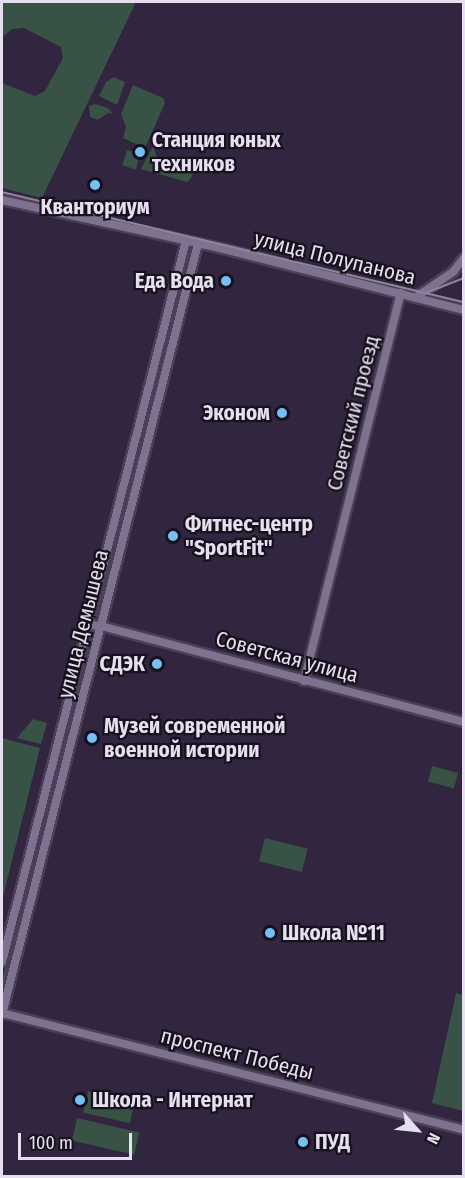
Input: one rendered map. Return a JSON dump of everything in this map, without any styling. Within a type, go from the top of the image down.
[{"type":"street","points":[[2,200],[186,241]]},
{"type":"street","name":"улица Полупанова","points":[[186,241],[464,310]]},
{"type":"street","name":"улица Демышева","points":[[2,963],[186,241]]},
{"type":"street","name":"улица Демышева","points":[[2,1014],[198,244]]},
{"type":"street","points":[[416,297],[453,272],[464,258]]},
{"type":"street","name":"Советский проезд","points":[[304,681],[401,293]]},
{"type":"street","points":[[160,345],[172,348]]},
{"type":"street","name":"Советская улица","points":[[89,625],[101,626],[464,722]]},
{"type":"street","name":"проспект Победы","points":[[2,1014],[464,1131]]},
{"type":"green space","points":[[2,2],[136,2],[42,198],[2,188],[2,83],[35,96],[45,91],[63,58],[61,47],[24,28],[12,29],[2,37]]},
{"type":"green space","points":[[114,77],[125,82],[117,105],[99,96],[106,82]]},
{"type":"green space","points":[[133,85],[163,98],[165,103],[145,148],[123,138],[126,127],[121,114]]},
{"type":"green space","points":[[95,104],[108,108],[113,114],[108,113],[98,120],[90,117],[89,106]]},
{"type":"green space","points":[[153,146],[158,160],[170,166],[201,156],[191,178],[187,182],[141,169]]},
{"type":"green space","points":[[127,150],[140,154],[136,169],[122,165]]},
{"type":"green space","points":[[187,260],[191,261],[168,342],[166,340]]},
{"type":"green space","points":[[165,352],[100,617],[97,619],[95,616],[162,353]]},
{"type":"green space","points":[[94,631],[96,634],[2,994],[2,980],[91,633]]},
{"type":"green space","points":[[33,719],[47,723],[41,744],[17,738]]},
{"type":"green space","points":[[2,738],[40,748],[2,901]]},
{"type":"green space","points":[[432,766],[458,773],[454,788],[428,781]]},
{"type":"green space","points":[[265,838],[308,849],[302,872],[259,861]]},
{"type":"green space","points":[[456,993],[463,995],[463,1111],[432,1103]]},
{"type":"green space","points":[[88,1091],[135,1102],[130,1123],[83,1112]]},
{"type":"green space","points":[[77,1118],[139,1132],[134,1155],[72,1140]]},
{"type":"tram line","points":[[2,192],[464,302]]},
{"type":"tram line","points":[[426,293],[464,278]]},
{"type":"place","name":"Станция юных техников","points":[[140,152]]},
{"type":"place","name":"Кванториум","points":[[95,185]]},
{"type":"place","name":"Еда Вода","points":[[226,281]]},
{"type":"place","name":"Эконом","points":[[282,413]]},
{"type":"place","name":"Фитнес-центр \"SportFit\"","points":[[173,536]]},
{"type":"place","name":"СДЭК","points":[[157,664]]},
{"type":"place","name":"Музей современной военной истории","points":[[92,738]]},
{"type":"place","name":"Школа №11","points":[[270,933]]},
{"type":"place","name":"Школа - Интернат","points":[[80,1100]]},
{"type":"place","name":"ПУД","points":[[303,1142]]}]
